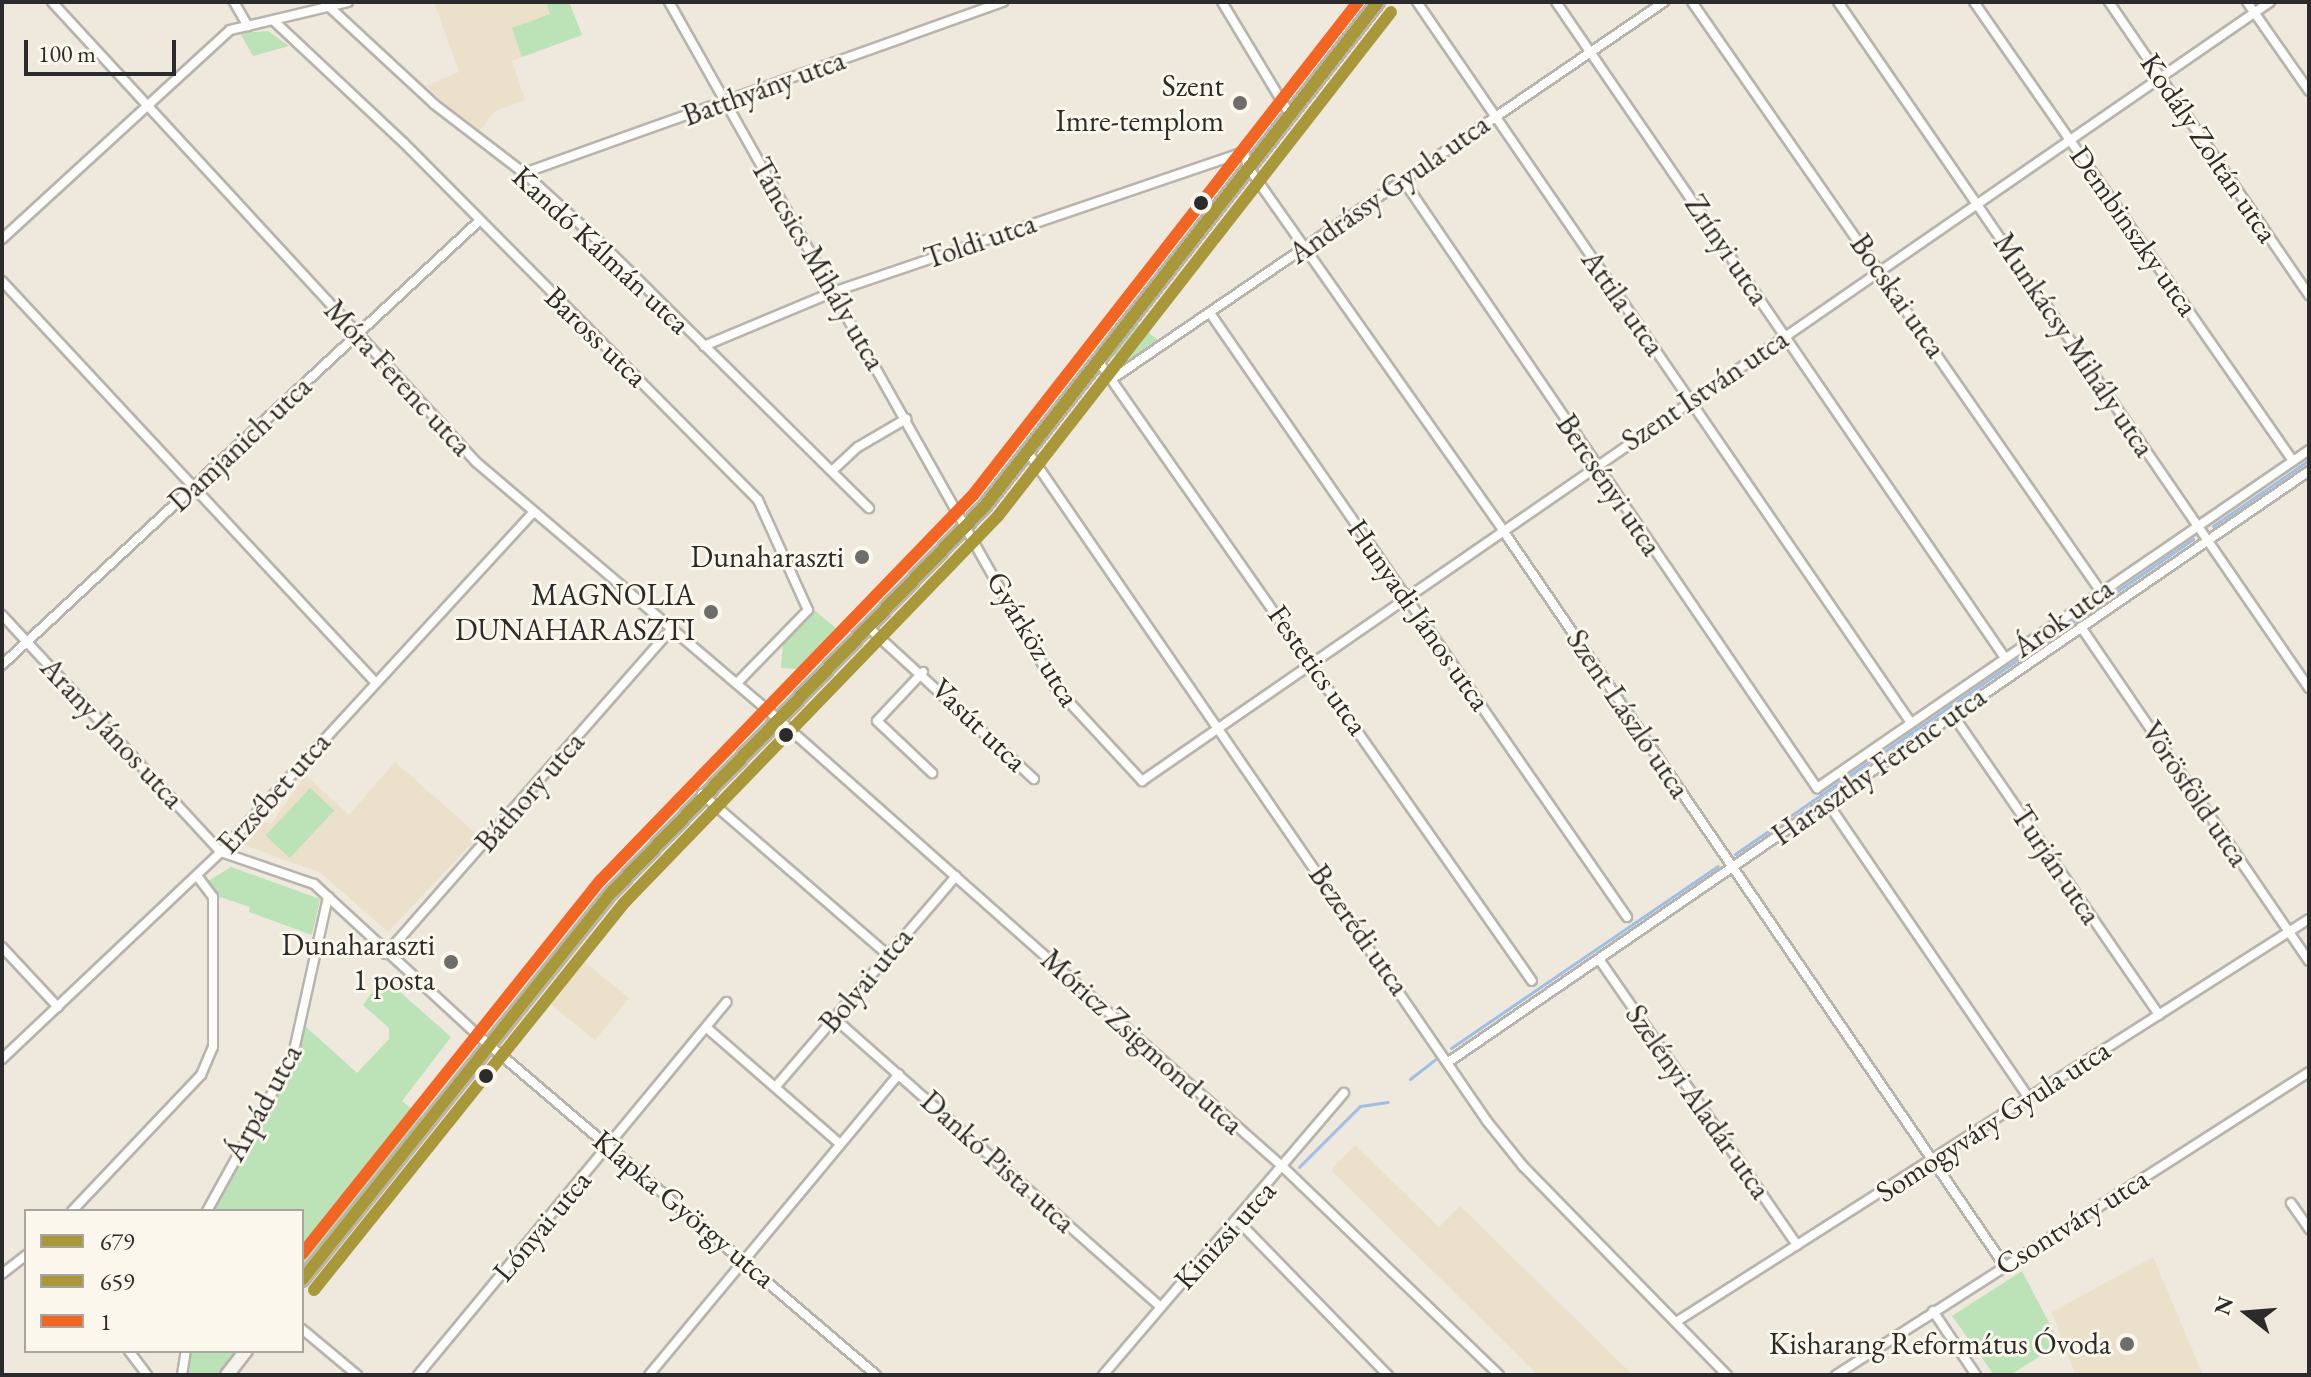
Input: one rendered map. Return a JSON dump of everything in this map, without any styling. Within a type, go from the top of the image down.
[{"type":"main road","points":[[304,1278],[613,891],[702,794],[966,527],[1099,362],[1378,2]]},
{"type":"main road","points":[[227,1375],[244,1353]]},
{"type":"street","name":"Móra Ferenc utca","points":[[52,2],[476,462],[532,514],[777,718]]},
{"type":"street","points":[[234,2],[248,26]]},
{"type":"street","points":[[2,239],[230,30],[274,21],[327,4],[348,2]]},
{"type":"street","name":"Táncsics Mihály utca","points":[[669,2],[966,527]]},
{"type":"street","name":"Batthyány utca","points":[[524,173],[1003,2]]},
{"type":"street","points":[[1222,2],[1289,113]]},
{"type":"street","name":"Attila utca","points":[[1417,2],[1911,723]]},
{"type":"street","name":"Zrínyi utca","points":[[1556,2],[2005,658]]},
{"type":"street","name":"Andrássy Gyula utca","points":[[1115,377],[1589,50],[1664,2]]},
{"type":"street","name":"Bocskai utca","points":[[1692,2],[1881,270],[2101,592]]},
{"type":"street","name":"Munkácsy Mihály utca","points":[[1838,2],[2309,688]]},
{"type":"street","name":"Dembinszky utca","points":[[1974,2],[2293,461]]},
{"type":"street","name":"Kodály Zoltán utca","points":[[2109,2],[2309,295]]},
{"type":"street","points":[[2247,2],[2309,91]]},
{"type":"street","name":"Szent István utca","points":[[1142,781],[1502,529],[2270,2]]},
{"type":"street","name":"Kandó Kálmán utca","points":[[327,4],[434,104],[524,173],[869,508]]},
{"type":"street","name":"Baross utca","points":[[274,21],[404,143],[478,222],[758,500],[808,610],[737,683]]},
{"type":"street","name":"Toldi utca","points":[[704,346],[833,292],[1241,151],[1248,167]]},
{"type":"street","name":"Szent László utca","points":[[1248,167],[1502,529],[2004,1265]]},
{"type":"street","name":"Bercsényi utca","points":[[1403,180],[1817,788]]},
{"type":"street","name":"Damjanich utca","points":[[2,665],[478,222]]},
{"type":"street","points":[[2,281],[375,682]]},
{"type":"street","name":"Hunyadi János utca","points":[[1210,313],[1627,917]]},
{"type":"street","name":"Festetics utca","points":[[1099,362],[1115,377],[1532,981]]},
{"type":"street","points":[[832,471],[858,447],[906,419]]},
{"type":"street","name":"Árok utca","points":[[1817,788],[2309,450]]},
{"type":"street","name":"Bezerédi utca","points":[[1028,452],[1523,1166],[1727,1375]]},
{"type":"street","name":"Haraszthy Ferenc utca","points":[[1450,1061],[2309,471]]},
{"type":"street","name":"Erzsébet utca","points":[[2,1059],[221,852],[532,514]]},
{"type":"street","name":"Gyárköz utca","points":[[966,527],[1056,688],[1142,781]]},
{"type":"street","name":"Arany János utca","points":[[2,615],[221,852]]},
{"type":"street","name":"Vasút utca","points":[[868,627],[923,672],[1034,779]]},
{"type":"street","name":"Vörösföld utca","points":[[2081,627],[2309,961]]},
{"type":"street","name":"Báthory utca","points":[[386,954],[672,629]]},
{"type":"street","name":"Vasút utca","points":[[923,672],[877,721],[932,773]]},
{"type":"street","name":"Turján utca","points":[[1953,715],[2159,1015]]},
{"type":"street","name":"Móricz Zsigmond utca","points":[[777,718],[1284,1168],[1499,1375]]},
{"type":"street","points":[[702,794],[888,955]]},
{"type":"street","points":[[1827,802],[2029,1098]]},
{"type":"street","name":"Klapka György utca","points":[[221,852],[314,884],[386,954],[490,1046],[745,1259],[876,1375]]},
{"type":"street","points":[[74,1209],[201,1075],[213,1047],[213,897],[197,876]]},
{"type":"street","name":"Bolyai utca","points":[[777,1085],[956,876]]},
{"type":"street","name":"Árpád utca","points":[[208,1209],[293,1055],[328,897]]},
{"type":"street","name":"Somogyváry Gyula utca","points":[[1676,1322],[2309,919]]},
{"type":"street","points":[[2,947],[58,1007]]},
{"type":"street","name":"Szelényi Aladár utca","points":[[1599,959],[1797,1245]]},
{"type":"street","name":"Lónyai utca","points":[[418,1375],[727,1002]]},
{"type":"street","name":"Dankó Pista utca","points":[[834,1018],[1161,1307]]},
{"type":"street","points":[[707,1028],[777,1085],[840,1144]]},
{"type":"street","name":"Csontváry utca","points":[[1836,1375],[2309,1072]]},
{"type":"street","points":[[649,1375],[899,1074]]},
{"type":"street","name":"Kinizsi utca","points":[[1103,1375],[1239,1222],[1344,1093]]},
{"type":"street","points":[[2291,1203],[2309,1229]]},
{"type":"street","points":[[1239,1222],[1388,1375]]},
{"type":"street","points":[[2,1274],[24,1257]]},
{"type":"street","points":[[1933,1311],[1976,1375]]},
{"type":"street","points":[[304,1331],[357,1375]]},
{"type":"street","points":[[130,1353],[147,1375]]},
{"type":"street","points":[[182,1375],[186,1353]]},
{"type":"street","points":[[1111,1366],[1119,1375]]},
{"type":"shaded area","points":[[434,2],[569,2],[582,35],[512,61],[525,100],[495,111],[478,133],[426,86],[459,72]]},
{"type":"shaded area","points":[[395,762],[479,836],[388,932],[321,873],[244,845],[266,821],[271,824],[306,775],[349,815]]},
{"type":"shaded area","points":[[577,956],[629,998],[595,1040],[543,998]]},
{"type":"shaded area","points":[[1355,1145],[1439,1227],[1460,1206],[1633,1375],[1538,1375],[1331,1170]]},
{"type":"shaded area","name":"Kisharang Református Óvoda","points":[[2153,1257],[2203,1375],[2075,1375],[2052,1312]]},
{"type":"green space","points":[[546,2],[569,2],[582,35],[522,57],[512,28],[550,14]]},
{"type":"green space","points":[[268,31],[289,46],[253,56],[240,33]]},
{"type":"green space","points":[[1138,324],[1159,341],[1122,364],[1114,354]]},
{"type":"green space","points":[[813,609],[844,635],[809,670],[781,668],[783,643]]},
{"type":"green space","points":[[310,788],[334,811],[290,858],[266,836]]},
{"type":"green space","points":[[231,867],[320,899],[312,935],[249,912],[250,907],[220,897],[205,883]]},
{"type":"green space","points":[[383,977],[451,1037],[402,1101],[429,1123],[304,1284],[304,1209],[208,1209],[280,1083],[304,1025],[357,1073],[389,1039],[389,1028],[363,1005]]},
{"type":"green space","points":[[2022,1271],[2060,1344],[2010,1375],[1994,1375],[1952,1316]]},
{"type":"green space","points":[[186,1353],[250,1353],[234,1375],[182,1375]]},
{"type":"waterway","points":[[2213,526],[2309,460]]},
{"type":"waterway","points":[[1735,854],[2193,539]]},
{"type":"waterway","points":[[1451,1048],[1718,866]]},
{"type":"waterway","points":[[1410,1079],[1438,1057]]},
{"type":"waterway","points":[[1299,1167],[1360,1106],[1388,1102]]},
{"type":"transit line","name":"1","points":[[304,1251],[601,880],[973,495],[1358,2]]},
{"type":"transit line","name":"679","points":[[304,1277],[613,891],[985,506],[1378,2]]},
{"type":"transit line","name":"659","points":[[314,1290],[625,902],[998,516],[1391,12]]},
{"type":"place","name":"Szent Imre-templom","points":[[1240,103]]},
{"type":"place","name":"Dunaharaszti","points":[[862,557]]},
{"type":"place","name":"MAGNOLIA DUNAHARASZTI","points":[[711,612]]},
{"type":"place","name":"Dunaharaszti 1 posta","points":[[451,962]]},
{"type":"place","name":"Kisharang Református Óvoda","points":[[2127,1344]]}]
